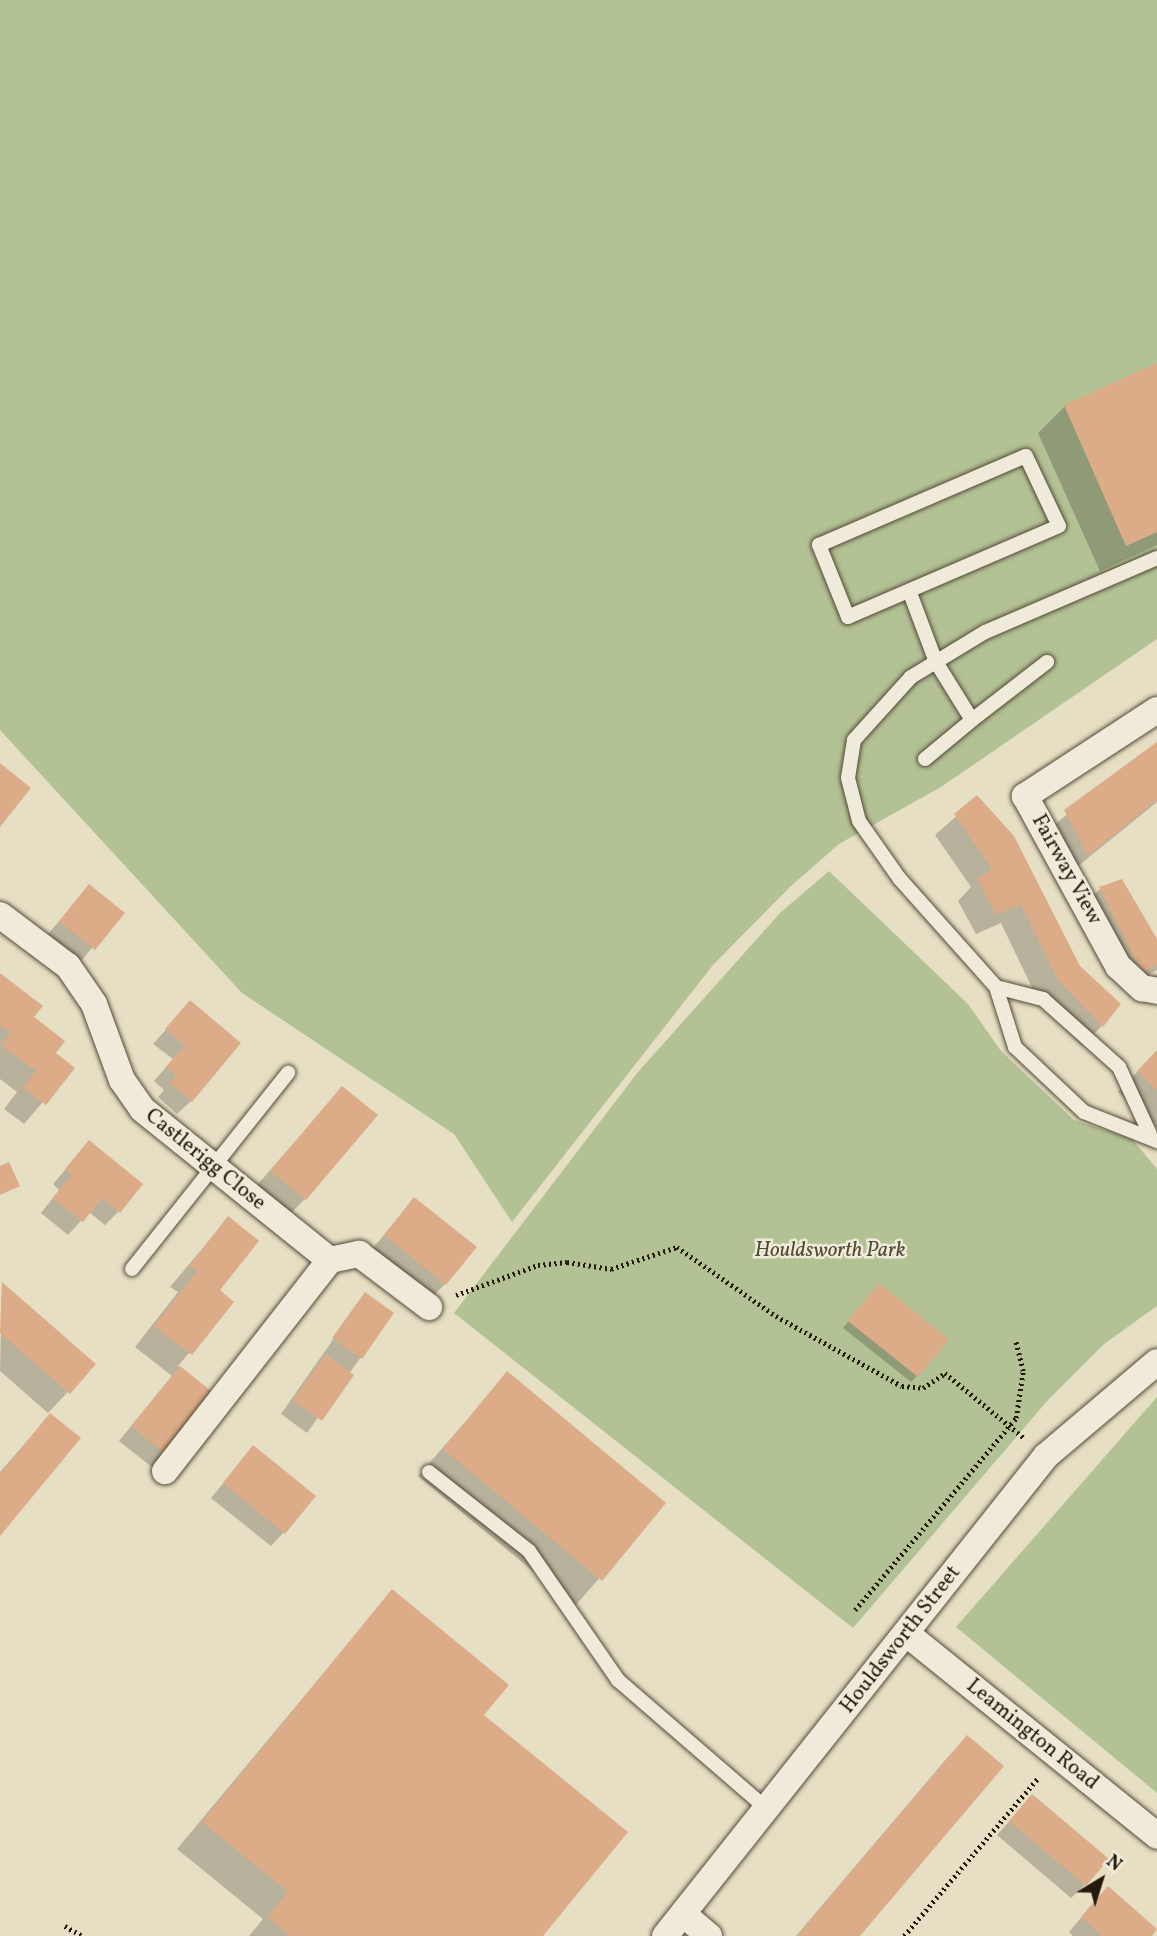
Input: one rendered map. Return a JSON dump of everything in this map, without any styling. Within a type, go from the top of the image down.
[{"type":"street","name":"Fairway View","points":[[1157,710],[1025,796],[1118,966],[1142,988],[1157,991]]},
{"type":"street","name":"Castlerigg Close","points":[[0,915],[68,966],[94,1004],[122,1080],[142,1109],[330,1260]]},
{"type":"street","points":[[165,1471],[330,1260],[359,1254],[429,1307]]},
{"type":"street","name":"Houldsworth Street","points":[[664,1936],[1046,1456],[1157,1362]]},
{"type":"street","name":"Leamington Road","points":[[906,1634],[1157,1836]]},
{"type":"street","points":[[683,1914],[709,1936]]},
{"type":"lane","points":[[1026,456],[1059,526],[910,593],[848,617],[819,545],[1026,456]]},
{"type":"lane","points":[[1153,1137],[1084,1112],[1015,1046],[996,987],[899,878],[859,821],[848,778],[854,740],[875,712],[936,662],[985,632],[1157,558]]},
{"type":"lane","points":[[910,593],[936,662],[972,720]]},
{"type":"lane","points":[[925,759],[1048,662]]},
{"type":"lane","points":[[996,987],[1043,999],[1119,1067],[1153,1137]]},
{"type":"lane","points":[[132,1269],[288,1073]]},
{"type":"lane","points":[[429,1472],[529,1551],[618,1680],[767,1809]]},
{"type":"path","points":[[429,1307],[442,1309],[455,1296],[538,1265],[567,1262],[611,1269],[665,1246],[677,1247],[776,1316],[902,1386],[923,1388],[944,1373],[1046,1456]]},
{"type":"path","points":[[855,1610],[1010,1427],[1021,1402],[1016,1342]]},
{"type":"path","points":[[904,1936],[1056,1756]]},
{"type":"path","points":[[65,1926],[82,1936]]},
{"type":"green space","points":[[0,0],[1157,0],[1157,639],[941,787],[839,844],[791,886],[713,965],[512,1222],[454,1134],[242,993],[0,730]]},
{"type":"green space","name":"Houldsworth Park","points":[[829,871],[968,1004],[1001,1051],[1074,1120],[1132,1139],[1157,1169],[1157,1306],[1104,1344],[1048,1400],[853,1628],[454,1313],[638,1072],[780,913]]},
{"type":"green space","points":[[1157,1397],[1157,1793],[956,1627]]},
{"type":"building","points":[[1157,363],[1157,532],[1126,546],[1064,405]]},
{"type":"building","points":[[1157,742],[1157,800],[1088,856],[1064,810]]},
{"type":"building","points":[[0,763],[31,788],[0,827]]},
{"type":"building","points":[[977,795],[1014,836],[1080,966],[1121,1004],[1103,1027],[1058,980],[1021,904],[996,915],[977,879],[992,869],[954,814]]},
{"type":"building","points":[[1122,879],[1157,939],[1157,965],[1142,973],[1099,887]]},
{"type":"building","points":[[89,884],[125,913],[95,950],[59,921]]},
{"type":"building","points":[[0,973],[43,1006],[34,1017],[65,1041],[56,1053],[75,1068],[46,1105],[23,1088],[36,1071],[1,1045],[10,1033],[0,1026]]},
{"type":"building","points":[[190,1000],[241,1043],[192,1102],[170,1083],[176,1075],[166,1067],[185,1045],[165,1029]]},
{"type":"building","points":[[1157,1050],[1157,1090],[1137,1071]]},
{"type":"building","points":[[342,1086],[378,1115],[306,1200],[270,1171]]},
{"type":"building","points":[[89,1140],[143,1184],[120,1213],[102,1198],[83,1222],[53,1199],[72,1175],[65,1169]]},
{"type":"building","points":[[9,1162],[20,1186],[0,1195],[0,1166]]},
{"type":"building","points":[[414,1197],[477,1247],[446,1285],[384,1235]]},
{"type":"building","points":[[228,1216],[259,1241],[220,1290],[234,1302],[192,1355],[154,1326],[197,1271],[189,1266]]},
{"type":"building","points":[[2,1282],[96,1364],[70,1394],[0,1333]]},
{"type":"building","points":[[879,1283],[949,1340],[918,1377],[848,1321]]},
{"type":"building","points":[[365,1292],[394,1313],[362,1359],[332,1338]]},
{"type":"building","points":[[326,1354],[354,1375],[322,1421],[293,1400]]},
{"type":"building","points":[[180,1366],[216,1395],[167,1455],[131,1426]]},
{"type":"building","points":[[507,1371],[666,1503],[602,1581],[443,1449]]},
{"type":"building","points":[[50,1413],[81,1438],[0,1536],[0,1474]]},
{"type":"building","points":[[253,1445],[316,1496],[285,1534],[223,1483]]},
{"type":"building","points":[[392,1589],[509,1685],[484,1715],[628,1832],[543,1936],[291,1936],[267,1917],[288,1892],[202,1822]]},
{"type":"building","points":[[967,1735],[1004,1766],[860,1936],[797,1936]]},
{"type":"building","points":[[1032,1794],[1109,1859],[1086,1886],[1009,1821]]},
{"type":"building","points":[[1108,1886],[1157,1929],[1152,1936],[1102,1936],[1081,1917]]}]
